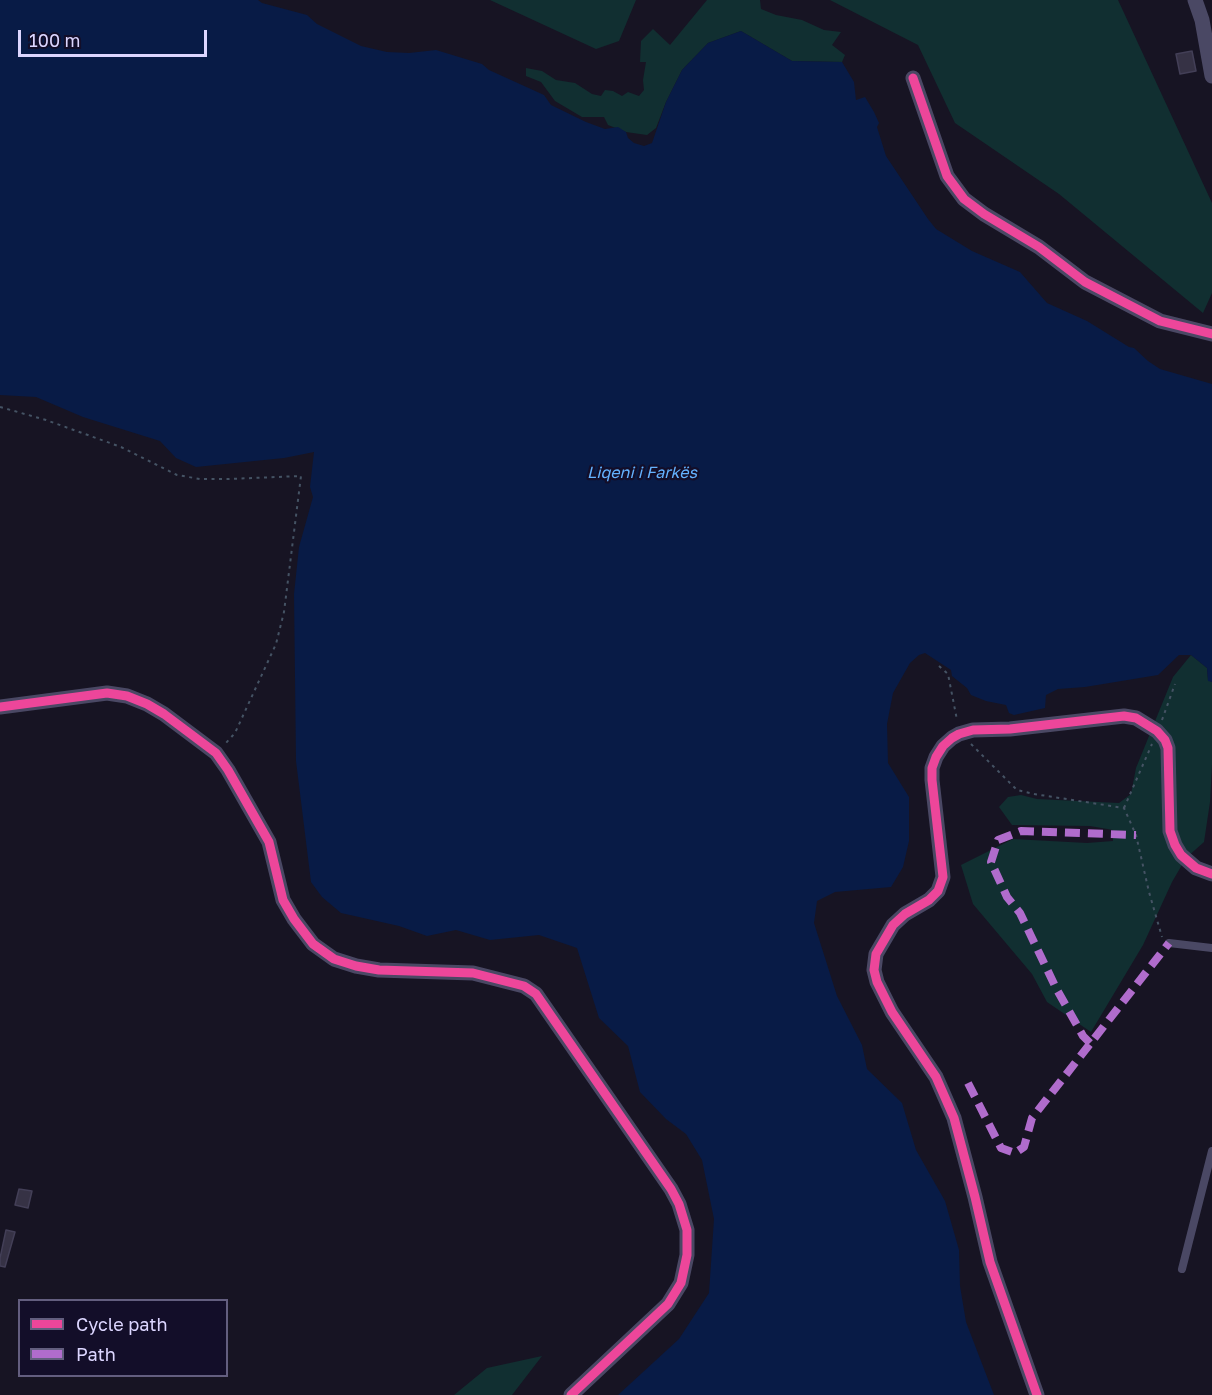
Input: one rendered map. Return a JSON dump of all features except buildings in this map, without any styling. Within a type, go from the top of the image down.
[{"type":"street","points":[[1195,0],[1202,20],[1212,76]]},
{"type":"street","points":[[913,78],[947,176],[964,199],[984,214],[1039,247],[1085,282],[1160,321],[1212,334]]},
{"type":"street","points":[[0,707],[107,693],[127,696],[164,714],[216,753],[228,770],[269,842],[283,900],[313,944],[334,958],[356,966],[379,970],[474,973],[524,986],[536,994],[671,1189],[679,1204],[687,1230],[687,1255],[681,1283],[668,1304],[571,1395]]},
{"type":"street","points":[[1037,1395],[990,1262],[954,1118],[936,1077],[892,1012],[877,982],[874,970],[876,954],[893,925],[905,914],[929,900],[938,891],[943,877],[932,768],[943,746],[959,734],[973,730],[1010,729],[1124,716],[1136,717],[1157,731],[1165,740],[1168,748],[1170,831],[1175,845],[1181,855],[1196,868],[1212,874]]},
{"type":"lane","points":[[1169,943],[1212,948]]},
{"type":"lane","points":[[1182,1269],[1212,1151]]},
{"type":"path","points":[[0,407],[46,420],[121,447],[177,475],[200,479],[302,476],[284,612],[276,644],[236,733],[216,753]]},
{"type":"path","points":[[939,666],[948,674],[959,734],[1017,790],[1124,808]]},
{"type":"path","points":[[1169,943],[1160,935],[1136,835],[1124,808],[1175,684]]},
{"type":"green space","points":[[490,0],[636,0],[619,41],[596,49]]},
{"type":"green space","points":[[707,0],[760,0],[761,9],[776,15],[802,20],[824,30],[841,32],[832,45],[845,55],[842,62],[792,61],[741,31],[708,43],[682,70],[656,128],[647,135],[626,132],[608,125],[604,117],[582,117],[555,101],[541,82],[526,76],[526,68],[542,71],[556,80],[575,83],[592,94],[601,96],[605,90],[622,96],[628,92],[639,96],[644,90],[646,62],[640,62],[641,41],[653,29],[670,45]]},
{"type":"green space","points":[[830,0],[1118,0],[1212,203],[1212,293],[1203,313],[1059,194],[955,123],[918,45]]},
{"type":"green space","points":[[1191,655],[1207,668],[1208,680],[1212,682],[1212,765],[1210,802],[1204,842],[1186,858],[1172,882],[1143,945],[1091,1032],[1047,1002],[1032,974],[973,904],[961,865],[1013,839],[1087,843],[1113,841],[1113,830],[1090,826],[1012,825],[999,807],[1008,797],[1021,795],[1037,799],[1119,803],[1131,794],[1136,768],[1173,677]]},
{"type":"green space","points":[[542,1356],[512,1395],[454,1395],[487,1368]]},
{"type":"water","name":"Liqeni i Farkës","points":[[0,0],[258,0],[307,15],[317,24],[361,46],[387,52],[409,53],[436,50],[482,64],[489,70],[544,95],[551,105],[605,129],[618,127],[626,132],[628,138],[634,143],[644,146],[652,143],[666,102],[682,70],[708,43],[741,31],[792,61],[842,62],[854,82],[856,100],[865,97],[874,112],[879,123],[877,127],[886,156],[936,229],[972,251],[1020,272],[1047,303],[1087,321],[1134,348],[1160,369],[1212,384],[1212,682],[1208,681],[1207,668],[1191,655],[1179,655],[1158,675],[1058,689],[1046,695],[1045,708],[1014,715],[1009,713],[1006,705],[971,695],[967,688],[952,676],[951,670],[925,653],[919,655],[910,663],[893,693],[887,724],[888,763],[909,797],[909,841],[903,867],[891,887],[835,892],[817,901],[814,923],[837,996],[862,1045],[867,1069],[902,1103],[916,1150],[945,1201],[959,1250],[960,1286],[966,1322],[994,1395],[618,1395],[679,1339],[709,1293],[714,1219],[702,1160],[686,1134],[666,1119],[640,1092],[628,1046],[599,1018],[577,948],[539,935],[490,940],[456,930],[427,936],[399,926],[341,913],[322,897],[311,882],[296,761],[294,594],[299,547],[313,497],[310,487],[314,452],[284,458],[196,467],[176,458],[160,441],[83,417],[36,397],[0,395]]},
{"type":"marked path","points":[[1090,1043],[1083,1036],[1056,988],[1020,913],[1007,897],[991,862],[998,840],[1021,831],[1136,835]]},
{"type":"marked path","points":[[968,1083],[1001,1148],[1015,1153],[1024,1147],[1032,1118],[1169,943]]},
{"type":"cycle path","points":[[913,78],[947,176],[964,199],[984,214],[1039,247],[1085,282],[1160,321],[1212,334]]},
{"type":"cycle path","points":[[0,707],[107,693],[127,696],[147,704],[216,753],[228,770],[269,842],[283,900],[313,944],[334,959],[356,966],[379,970],[473,973],[524,986],[536,994],[671,1189],[679,1204],[687,1230],[687,1255],[681,1283],[668,1304],[571,1395]]},
{"type":"cycle path","points":[[1037,1395],[990,1262],[954,1118],[936,1077],[892,1012],[877,982],[874,970],[876,954],[893,925],[905,914],[929,900],[938,891],[943,877],[932,780],[932,768],[936,757],[952,738],[973,730],[1010,729],[1124,716],[1136,718],[1157,731],[1165,740],[1168,748],[1170,831],[1175,845],[1181,855],[1196,868],[1212,874]]}]
